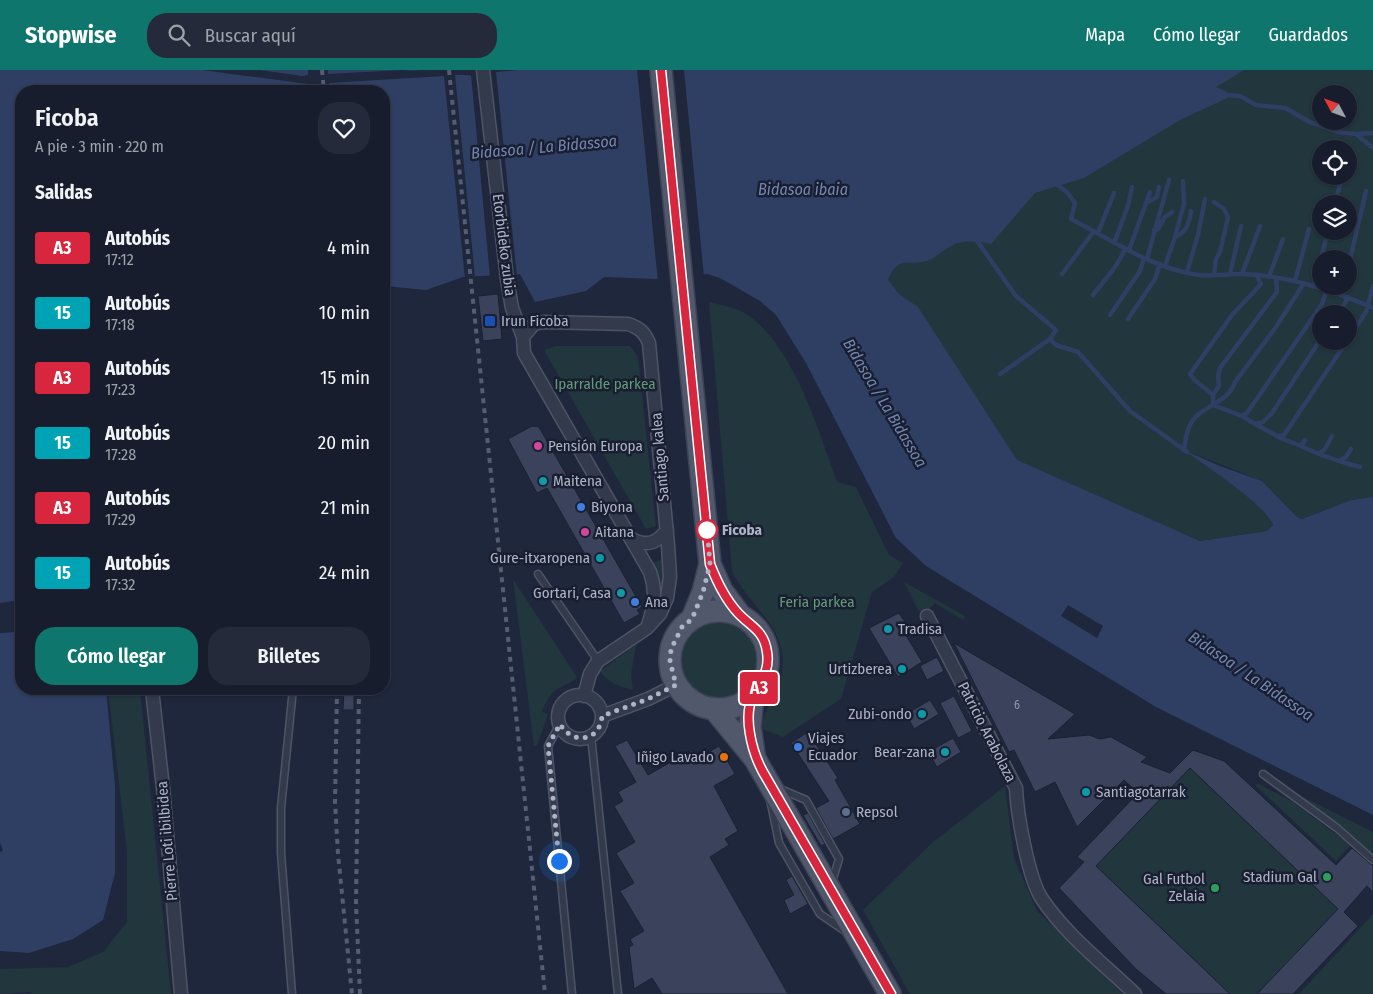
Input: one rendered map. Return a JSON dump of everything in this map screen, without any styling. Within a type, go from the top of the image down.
[{"type":"main road","points":[[661,70],[710,564],[722,591],[740,615],[758,630],[768,652],[766,675],[753,695],[735,706],[714,709],[692,702],[676,685],[670,667],[671,649],[682,627],[692,619],[716,611],[740,615]]},
{"type":"main road","points":[[692,619],[703,592],[710,564]]},
{"type":"main road","points":[[753,695],[750,727],[756,758]]},
{"type":"main road","points":[[714,709],[756,758],[890,994]]},
{"type":"street","name":"Etorbideko zubia","points":[[483,70],[507,279],[512,308],[523,337]]},
{"type":"street","name":"Santiago kalea","points":[[523,337],[534,324],[544,322],[628,324],[639,328],[645,334],[649,343],[667,530]]},
{"type":"street","points":[[523,337],[524,353],[632,539],[654,582],[655,599],[647,628]]},
{"type":"street","points":[[632,539],[641,544],[654,542],[667,530]]},
{"type":"street","points":[[584,696],[590,674],[598,662],[647,628],[660,614],[667,598],[670,577],[667,530]]},
{"type":"street","name":"Patricio Arabolaza","points":[[927,616],[1016,788],[1016,804],[1031,869],[1040,897],[1058,919],[1135,994]]},
{"type":"street","points":[[602,716],[648,699],[676,685]]},
{"type":"street","name":"Pierre Loti ibilbidea","points":[[153,695],[163,788],[181,994]]},
{"type":"street","points":[[576,696],[584,696],[597,703],[602,716],[599,728],[591,736],[584,739],[569,736],[560,724],[560,710],[564,703],[576,696]]},
{"type":"lane","points":[[538,574],[598,662]]},
{"type":"lane","points":[[292,695],[281,808],[282,893],[292,994]]},
{"type":"lane","points":[[560,724],[548,746],[572,994]]},
{"type":"lane","points":[[591,736],[618,994]]},
{"type":"lane","points":[[1263,774],[1337,828],[1373,860]]},
{"type":"lane","points":[[770,785],[770,806],[779,843],[783,851],[820,914],[860,942]]},
{"type":"green space","points":[[1221,70],[1373,70],[1373,497],[1351,500],[1302,519],[1297,517],[1262,481],[1187,451],[1259,506],[1273,525],[1267,531],[1200,541],[1017,461],[957,426],[873,251]]},
{"type":"green space","name":"Feria parkea","points":[[709,302],[733,308],[746,314],[763,328],[778,346],[791,367],[813,415],[837,482],[856,487],[889,555],[903,563],[894,577],[872,592],[841,699],[783,737],[762,729],[765,714],[778,687],[782,672],[783,657],[780,643],[766,618],[739,584],[732,571]]},
{"type":"green space","name":"Iparralde parkea","points":[[556,346],[630,346],[638,357],[656,526],[646,529],[544,350]]},
{"type":"green space","points":[[665,558],[666,574],[660,607],[650,564]]},
{"type":"green space","points":[[513,579],[577,677],[556,690],[547,701],[542,712],[548,714],[537,746],[534,746]]},
{"type":"green space","points":[[904,582],[965,616],[963,620],[935,603],[926,613],[918,610]]},
{"type":"green space","points":[[719,620],[734,623],[747,631],[755,644],[758,659],[755,674],[747,687],[734,695],[719,698],[704,695],[691,687],[683,674],[680,659],[683,644],[691,631],[704,623]]},
{"type":"green space","points":[[636,645],[631,675],[633,690],[615,684],[600,671]]},
{"type":"green space","points":[[109,695],[141,695],[171,994],[32,994],[30,992],[0,994],[0,969],[68,967],[103,952],[127,922],[127,852]]},
{"type":"green space","points":[[1190,768],[1338,909],[1257,994],[1230,994],[1096,866]]},
{"type":"green space","points":[[1259,784],[1291,801],[1351,845],[1336,861],[1255,785]]},
{"type":"green space","points":[[1005,786],[1014,858],[1037,911],[1123,994],[910,994],[863,910],[933,842]]},
{"type":"green space","points":[[1303,797],[1373,832],[1372,854],[1345,830],[1301,800]]},
{"type":"green space","points":[[1373,914],[1373,994],[1299,994]]},
{"type":"water","name":"Bidasoa ibaia","points":[[0,70],[411,70],[476,76],[485,70],[1244,70],[1216,87],[1234,95],[1180,120],[1084,178],[1035,193],[991,244],[962,242],[951,246],[929,260],[900,264],[892,272],[888,280],[899,294],[918,307],[1017,460],[1200,541],[1267,531],[1273,525],[1258,506],[1184,450],[1220,466],[1262,481],[1297,517],[1302,519],[1351,500],[1373,497],[1373,815],[1156,707],[926,566],[896,538],[806,363],[776,315],[760,301],[720,278],[707,274],[656,279],[604,277],[586,291],[535,302],[520,274],[463,277],[426,290],[390,287],[390,85],[15,85],[15,601],[0,603]]},
{"type":"water","points":[[15,632],[15,695],[107,695],[115,786],[115,873],[103,920],[73,939],[29,953],[0,951],[0,852],[3,851],[0,842],[0,633]]},
{"type":"pier","points":[[202,70],[260,70],[302,76],[308,75],[308,70],[328,70],[328,74],[402,70],[475,74],[480,70],[519,70],[496,72],[517,277],[496,279],[490,277],[471,74],[455,75],[475,277],[465,278],[444,76],[329,83],[329,85]]},
{"type":"pier","points":[[637,70],[684,70],[704,277],[658,282]]},
{"type":"pier","points":[[1068,605],[1103,626],[1097,638],[1061,616]]},
{"type":"building","name":"Irun Ficoba","points":[[498,294],[502,339],[483,341],[478,296]]},
{"type":"building","points":[[532,426],[539,427],[642,607],[637,610],[640,614],[624,623],[547,488],[537,493],[508,439]]},
{"type":"building","points":[[899,613],[909,628],[904,632],[922,662],[898,677],[869,628]]},
{"type":"building","name":"Stadium Gal","points":[[954,643],[1075,714],[1048,739],[1089,735],[1100,739],[1111,737],[1147,757],[1141,762],[1170,773],[1193,750],[1224,761],[1336,865],[1352,848],[1373,866],[1373,892],[1367,886],[1344,912],[1358,926],[1293,994],[1257,994],[1338,909],[1190,768],[1096,866],[1230,994],[1166,994],[1136,969],[1059,888],[1084,862],[1077,857],[1138,793],[1124,780],[1077,827],[1055,782],[1035,792],[1014,750],[1009,752]]},
{"type":"building","points":[[937,657],[944,671],[927,680],[920,666]]},
{"type":"building","points":[[344,695],[354,695],[354,710],[343,710]]},
{"type":"building","points":[[954,696],[972,731],[958,738],[940,703]]},
{"type":"building","name":"Zubi-ondo","points":[[930,700],[939,714],[914,729],[906,714]]},
{"type":"building","points":[[808,732],[838,778],[835,780],[860,824],[833,839],[816,808],[829,801],[791,743]]},
{"type":"building","name":"Bear-zana","points":[[953,738],[961,752],[937,767],[928,752]]},
{"type":"building","points":[[627,740],[648,775],[692,750],[697,759],[719,746],[735,774],[714,786],[738,831],[725,839],[729,845],[710,857],[788,994],[662,994],[652,978],[634,989],[629,947],[633,945],[630,939],[644,931],[620,891],[634,883],[616,853],[635,842],[614,806],[623,801],[618,792],[636,782],[615,746]]},
{"type":"building","points":[[808,813],[825,844],[821,846],[803,815]]},
{"type":"building","points":[[792,876],[808,904],[790,914],[784,900],[794,895],[786,880]]},
{"type":"waterway","points":[[1228,95],[1240,96],[1256,105],[1285,108],[1310,122],[1337,132],[1356,134],[1373,148]]},
{"type":"waterway","points":[[1357,134],[1373,133]]},
{"type":"waterway","points":[[1147,259],[1169,180]]},
{"type":"waterway","points":[[1175,237],[1184,204],[1183,181]]},
{"type":"waterway","points":[[1056,184],[1067,192],[1075,203],[1071,219],[1133,253],[1165,267],[1199,275],[1241,274],[1292,280],[1342,295],[1373,308]]},
{"type":"waterway","points":[[1337,195],[1340,185]]},
{"type":"waterway","points":[[1114,243],[1128,206],[1132,187]]},
{"type":"waterway","points":[[1146,203],[1157,197],[1159,187]]},
{"type":"waterway","points":[[1352,250],[1366,191]]},
{"type":"waterway","points":[[1129,250],[1150,192]]},
{"type":"waterway","points":[[1098,233],[1114,193]]},
{"type":"waterway","points":[[1187,272],[1198,235],[1205,199]]},
{"type":"waterway","points":[[1214,202],[1224,209],[1228,217],[1220,252],[1216,259],[1214,275]]},
{"type":"waterway","points":[[1165,266],[1175,237],[1187,227],[1191,211]]},
{"type":"waterway","points":[[1154,230],[1158,229],[1165,217],[1172,212]]},
{"type":"waterway","points":[[1230,274],[1241,226]]},
{"type":"waterway","points":[[1242,274],[1260,226]]},
{"type":"waterway","points":[[1295,281],[1309,229]]},
{"type":"waterway","points":[[1062,274],[1094,231]]},
{"type":"waterway","points":[[975,238],[1016,296],[1056,330],[1050,339],[1056,345],[1078,352],[1130,411],[1187,452]]},
{"type":"waterway","points":[[1269,277],[1283,239]]},
{"type":"waterway","points":[[1323,250],[1326,240]]},
{"type":"waterway","points":[[1093,295],[1115,267],[1125,248]]},
{"type":"waterway","points":[[1110,315],[1140,271],[1144,258]]},
{"type":"waterway","points":[[1128,319],[1155,279],[1160,264]]},
{"type":"waterway","points":[[1213,405],[1213,395],[1190,374],[1232,315],[1261,284],[1257,276]]},
{"type":"waterway","points":[[1213,395],[1219,386],[1218,376],[1220,368],[1277,292],[1276,278]]},
{"type":"waterway","points":[[1184,450],[1187,432],[1193,420],[1206,409],[1220,401],[1231,390],[1276,327],[1304,283]]},
{"type":"waterway","points":[[1357,326],[1366,312],[1373,286]]},
{"type":"waterway","points":[[1213,405],[1242,416],[1247,413],[1322,304],[1325,295]]},
{"type":"waterway","points":[[1344,305],[1348,297]]},
{"type":"waterway","points":[[1000,374],[1050,339]]},
{"type":"waterway","points":[[1242,416],[1255,424],[1263,422],[1272,413],[1314,350]]},
{"type":"waterway","points":[[1255,424],[1277,436],[1284,435],[1341,350]]},
{"type":"waterway","points":[[1301,446],[1319,454],[1325,449],[1332,436]]},
{"type":"waterway","points":[[1278,437],[1301,446],[1305,440]]},
{"type":"waterway","points":[[1319,454],[1339,461],[1346,457],[1351,449]]},
{"type":"waterway","points":[[1339,461],[1360,467]]},
{"type":"railway","points":[[322,70],[323,85]]},
{"type":"railway","points":[[449,70],[545,994]]},
{"type":"railway","points":[[337,695],[335,802],[338,854],[352,994]]},
{"type":"railway","points":[[359,695],[356,904],[360,994]]},
{"type":"bus line","name":"A3","points":[[661,70],[710,564],[715,578],[730,604],[758,630],[768,652],[766,675],[761,686],[753,695],[750,709],[752,748],[763,772],[891,994]]},
{"type":"place","name":"Irun Ficoba","points":[[490,321]]},
{"type":"place","name":"Pensión Europa","points":[[538,446]]},
{"type":"place","name":"Maitena","points":[[543,481]]},
{"type":"place","name":"Biyona","points":[[581,507]]},
{"type":"place","name":"Ficoba","points":[[707,530]]},
{"type":"place","name":"Aitana","points":[[585,532]]},
{"type":"place","name":"Gure-itxaropena","points":[[600,558]]},
{"type":"place","name":"Gortari, Casa","points":[[621,593]]},
{"type":"place","name":"Ana","points":[[635,602]]},
{"type":"place","name":"Tradisa","points":[[888,629]]},
{"type":"place","name":"Urtizberea","points":[[902,669]]},
{"type":"place","name":"Zubi-ondo","points":[[922,714]]},
{"type":"place","name":"Viajes Ecuador","points":[[798,747]]},
{"type":"place","name":"Bear-zana","points":[[945,752]]},
{"type":"place","name":"Iñigo Lavado","points":[[724,757]]},
{"type":"place","name":"Santiagotarrak","points":[[1086,792]]},
{"type":"place","name":"Repsol","points":[[846,812]]},
{"type":"place","name":"Stadium Gal","points":[[1327,877]]},
{"type":"place","name":"Gal Futbol Zelaia","points":[[1215,888]]},
{"type":"route","points":[[559,861],[548,746],[553,734],[560,724],[569,736],[584,739],[596,732],[602,722],[602,716],[648,699],[676,685],[671,674],[671,649],[675,637],[682,627],[692,619],[703,592],[710,564],[707,527],[707,530]]},
{"type":"water label","name":"Bidasoa / La Bidassoa","points":[[544,147]]},
{"type":"water label","name":"Bidasoa / La Bidassoa","points":[[885,403]]},
{"type":"water label","name":"Bidasoa / La Bidassoa","points":[[1251,676]]}]
